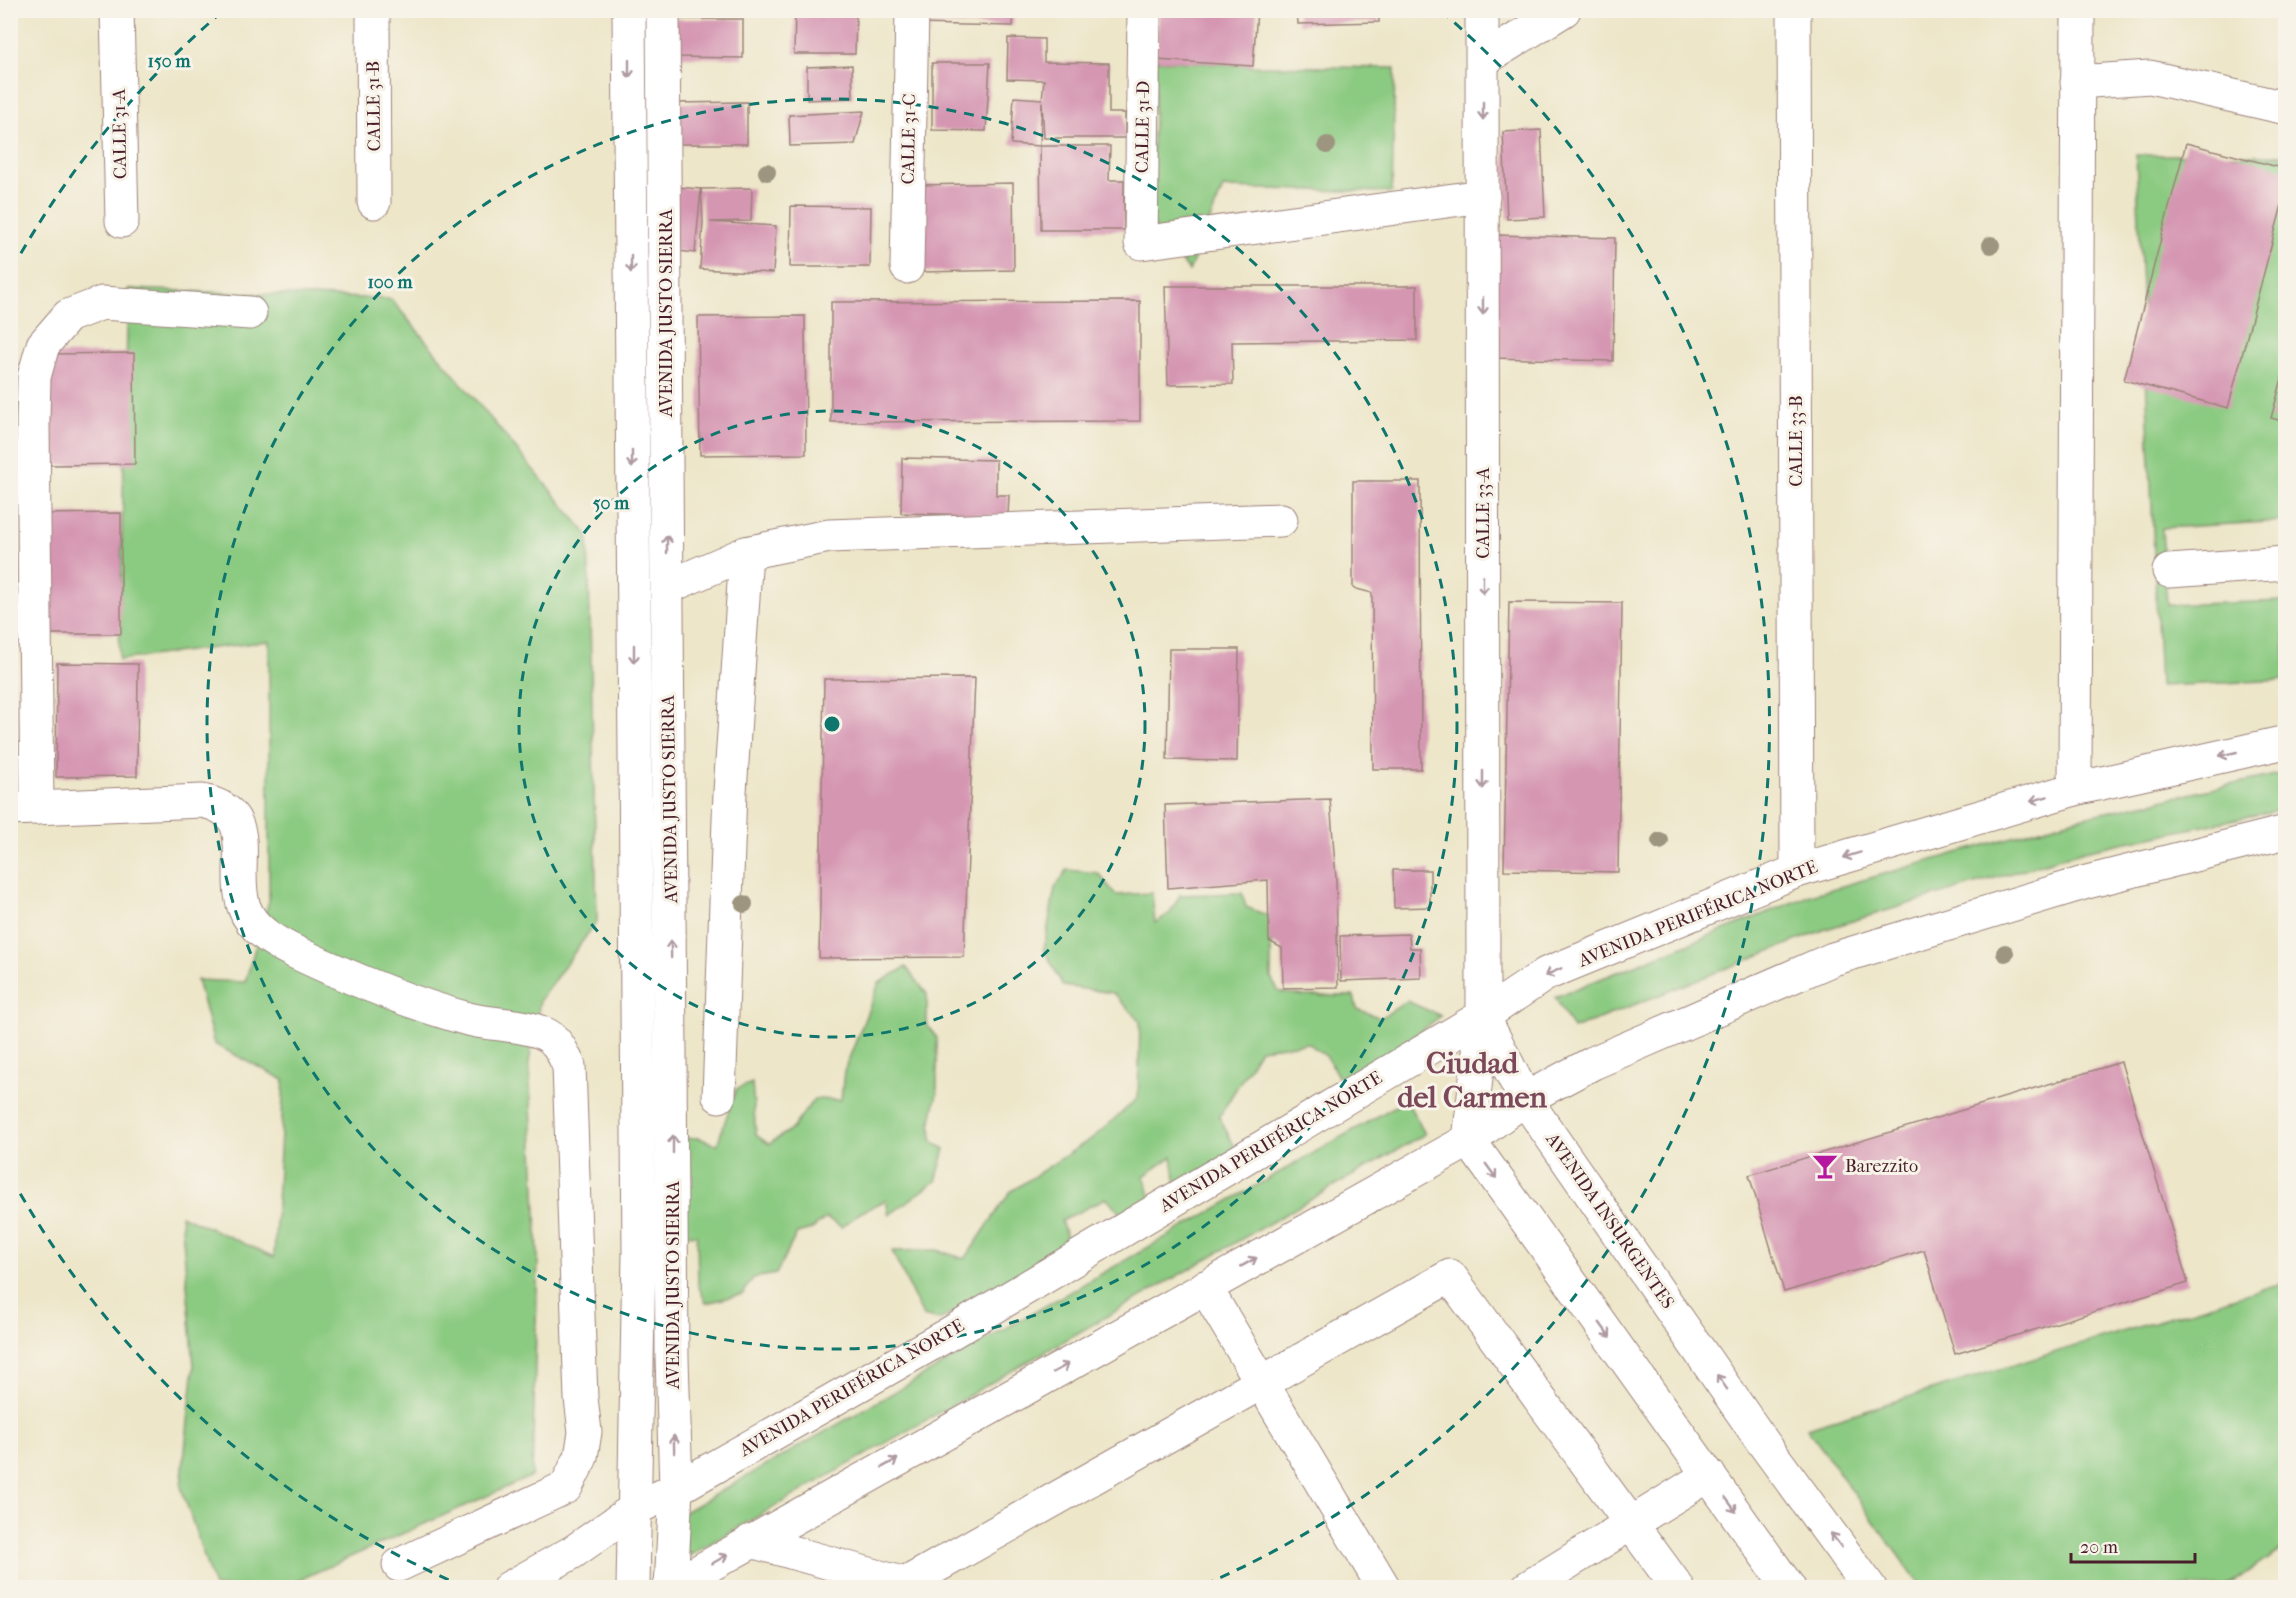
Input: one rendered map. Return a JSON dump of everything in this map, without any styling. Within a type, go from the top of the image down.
[{"type":"street","name":"CALLE 31-A","points":[[117,10],[122,221]]},
{"type":"street","name":"CALLE 31-B","points":[[373,10],[374,202]]},
{"type":"street","name":"AVENIDA JUSTO SIERRA","points":[[629,10],[639,1253],[633,1587]]},
{"type":"street","name":"AVENIDA JUSTO SIERRA","points":[[663,10],[672,1358],[676,1489],[670,1587]]},
{"type":"street","name":"CALLE 31-C","points":[[907,267],[912,10]]},
{"type":"street","name":"CALLE 31-D","points":[[1144,10],[1142,243],[1483,196]]},
{"type":"street","name":"CALLE 33-A","points":[[1482,10],[1482,1016]]},
{"type":"street","points":[[1483,60],[1564,10]]},
{"type":"street","name":"CALLE 33-B","points":[[1794,10],[1797,871]]},
{"type":"street","points":[[2075,789],[2078,10]]},
{"type":"street","points":[[2077,82],[2150,77],[2286,108]]},
{"type":"street","points":[[250,312],[102,303],[68,316],[43,345],[34,377],[24,808],[202,801],[219,804],[228,810],[238,824],[243,906],[256,928],[280,945],[354,980],[468,1019],[544,1034],[558,1044],[569,1066],[581,1398],[585,1432],[580,1457],[566,1487],[399,1564]]},
{"type":"street","points":[[668,587],[746,553],[829,536],[1281,520]]},
{"type":"street","points":[[719,1096],[730,792],[746,553]]},
{"type":"street","points":[[2169,571],[2286,563]]},
{"type":"street","name":"AVENIDA PERIFÉRICA NORTE","points":[[508,1587],[573,1552],[633,1510],[676,1489],[947,1335],[1482,1016],[1546,974],[1797,871],[2075,789],[2286,742]]},
{"type":"street","points":[[670,1587],[1469,1140],[1525,1100],[1593,1063],[1833,959],[2087,882],[2286,832]]},
{"type":"street","points":[[1482,1016],[1469,1140],[1789,1587]]},
{"type":"street","name":"AVENIDA INSURGENTES","points":[[1482,1016],[1525,1100],[1755,1431],[1870,1587]]},
{"type":"street","points":[[751,1541],[906,1586],[1450,1276],[1677,1587]]},
{"type":"street","points":[[1205,1287],[1384,1587]]},
{"type":"street","points":[[1527,1587],[1709,1475]]},
{"type":"green space","points":[[1156,60],[1253,66],[1395,68],[1392,192],[1223,188],[1189,271],[1150,220]]},
{"type":"green space","points":[[2136,155],[2285,155],[2285,521],[2162,528],[2167,605],[2285,601],[2285,680],[2160,686]]},
{"type":"green space","points":[[128,289],[391,299],[588,535],[597,921],[540,1000],[529,1062],[538,1255],[532,1476],[283,1587],[214,1587],[181,1487],[194,1366],[181,1215],[274,1257],[284,1080],[214,1044],[197,980],[245,982],[269,901],[269,641],[119,660]]},
{"type":"green space","points":[[11,371],[28,377],[40,473],[11,513]]},
{"type":"green space","points":[[2285,773],[2285,809],[2084,851],[1826,929],[1573,1029],[1555,997],[1811,895],[2079,818]]},
{"type":"green space","points":[[1067,870],[1098,873],[1116,895],[1152,893],[1155,923],[1170,913],[1180,895],[1242,893],[1246,907],[1271,917],[1271,978],[1279,992],[1305,996],[1354,996],[1357,1009],[1381,1018],[1407,1001],[1441,1016],[1387,1056],[1340,1080],[1327,1057],[1308,1043],[1260,1049],[1219,1117],[1236,1149],[1177,1190],[1172,1157],[1144,1176],[1151,1198],[1125,1218],[1106,1198],[1061,1221],[1067,1238],[1054,1259],[939,1320],[923,1316],[892,1251],[937,1250],[965,1259],[1010,1192],[1094,1137],[1138,1098],[1140,1021],[1113,993],[1063,986],[1044,949],[1055,888]]},
{"type":"green space","points":[[906,967],[927,994],[927,1025],[937,1038],[937,1093],[931,1121],[932,1142],[945,1149],[936,1181],[889,1215],[886,1200],[860,1213],[842,1227],[826,1218],[812,1229],[797,1233],[776,1274],[753,1278],[743,1294],[706,1303],[698,1285],[697,1235],[685,1234],[685,1138],[699,1138],[717,1145],[736,1089],[752,1083],[756,1135],[769,1144],[792,1129],[814,1099],[841,1100],[844,1071],[879,983]]},
{"type":"green space","points":[[1406,1100],[1425,1134],[687,1557],[681,1514]]},
{"type":"green space","points":[[2285,1282],[2285,1548],[2225,1587],[1921,1587],[1807,1428]]},
{"type":"building","points":[[795,10],[856,10],[855,54],[794,54]]},
{"type":"building","points":[[915,10],[1014,10],[1013,26],[915,24]]},
{"type":"building","points":[[1052,10],[1100,10],[1100,13],[1052,15]]},
{"type":"building","points":[[1159,10],[1257,10],[1253,66],[1156,60]]},
{"type":"building","points":[[1297,10],[1379,10],[1379,22],[1298,24]]},
{"type":"building","points":[[674,19],[743,19],[743,58],[673,57]]},
{"type":"building","points":[[1008,38],[1044,39],[1044,62],[1109,63],[1109,113],[1125,113],[1125,138],[1044,138],[1042,101],[1040,146],[1011,144],[1014,97],[1042,99],[1044,80],[1007,79]]},
{"type":"building","points":[[932,63],[990,63],[986,131],[932,130]]},
{"type":"building","points":[[852,65],[853,98],[807,100],[807,67]]},
{"type":"building","points":[[747,102],[747,144],[675,144],[674,103]]},
{"type":"building","points":[[864,111],[855,144],[790,146],[789,115]]},
{"type":"building","points":[[1541,130],[1545,217],[1507,219],[1503,132]]},
{"type":"building","points":[[2186,143],[2286,169],[2286,190],[2228,408],[2124,380]]},
{"type":"building","points":[[1040,146],[1110,146],[1109,180],[1124,180],[1124,230],[1041,230]]},
{"type":"building","points":[[1013,183],[1014,270],[922,272],[919,185]]},
{"type":"building","points":[[676,187],[701,189],[695,253],[670,250]]},
{"type":"building","points":[[752,188],[751,221],[710,222],[776,226],[773,273],[700,269],[703,222],[701,189]]},
{"type":"building","points":[[791,206],[871,207],[870,267],[790,267]]},
{"type":"building","points":[[1494,235],[1615,238],[1613,361],[1491,358]]},
{"type":"building","points":[[1165,286],[1417,286],[1417,340],[1232,342],[1233,384],[1168,385]]},
{"type":"building","points":[[1140,301],[1140,421],[831,422],[831,302]]},
{"type":"building","points":[[805,316],[806,454],[700,455],[698,317]]},
{"type":"building","points":[[134,353],[135,464],[49,465],[48,354]]},
{"type":"building","points":[[2286,368],[2286,422],[2271,418]]},
{"type":"building","points":[[902,458],[996,460],[996,495],[1009,495],[1008,516],[901,513]]},
{"type":"building","points":[[1353,481],[1420,481],[1421,769],[1373,769],[1372,593],[1353,588]]},
{"type":"building","points":[[121,513],[121,634],[38,634],[38,514]]},
{"type":"building","points":[[1509,602],[1622,603],[1618,872],[1504,870]]},
{"type":"building","points":[[1169,649],[1239,649],[1237,761],[1167,760]]},
{"type":"building","points":[[57,663],[138,664],[137,776],[56,777]]},
{"type":"building","points":[[975,678],[964,957],[819,958],[824,679]]},
{"type":"building","points":[[1330,799],[1336,879],[1338,987],[1283,988],[1282,948],[1269,941],[1268,880],[1168,888],[1165,805]]},
{"type":"building","points":[[1393,870],[1430,870],[1430,907],[1394,908]]},
{"type":"building","points":[[1409,934],[1410,948],[1420,948],[1421,978],[1341,981],[1340,936]]},
{"type":"building","points":[[2121,1062],[2188,1283],[1955,1354],[1924,1250],[1784,1292],[1749,1175]]},
{"type":"place","name":"Barezzito","points":[[1825,1166]]},
{"type":"district","name":"Ciudad del Carmen","points":[[1472,1080]]}]
